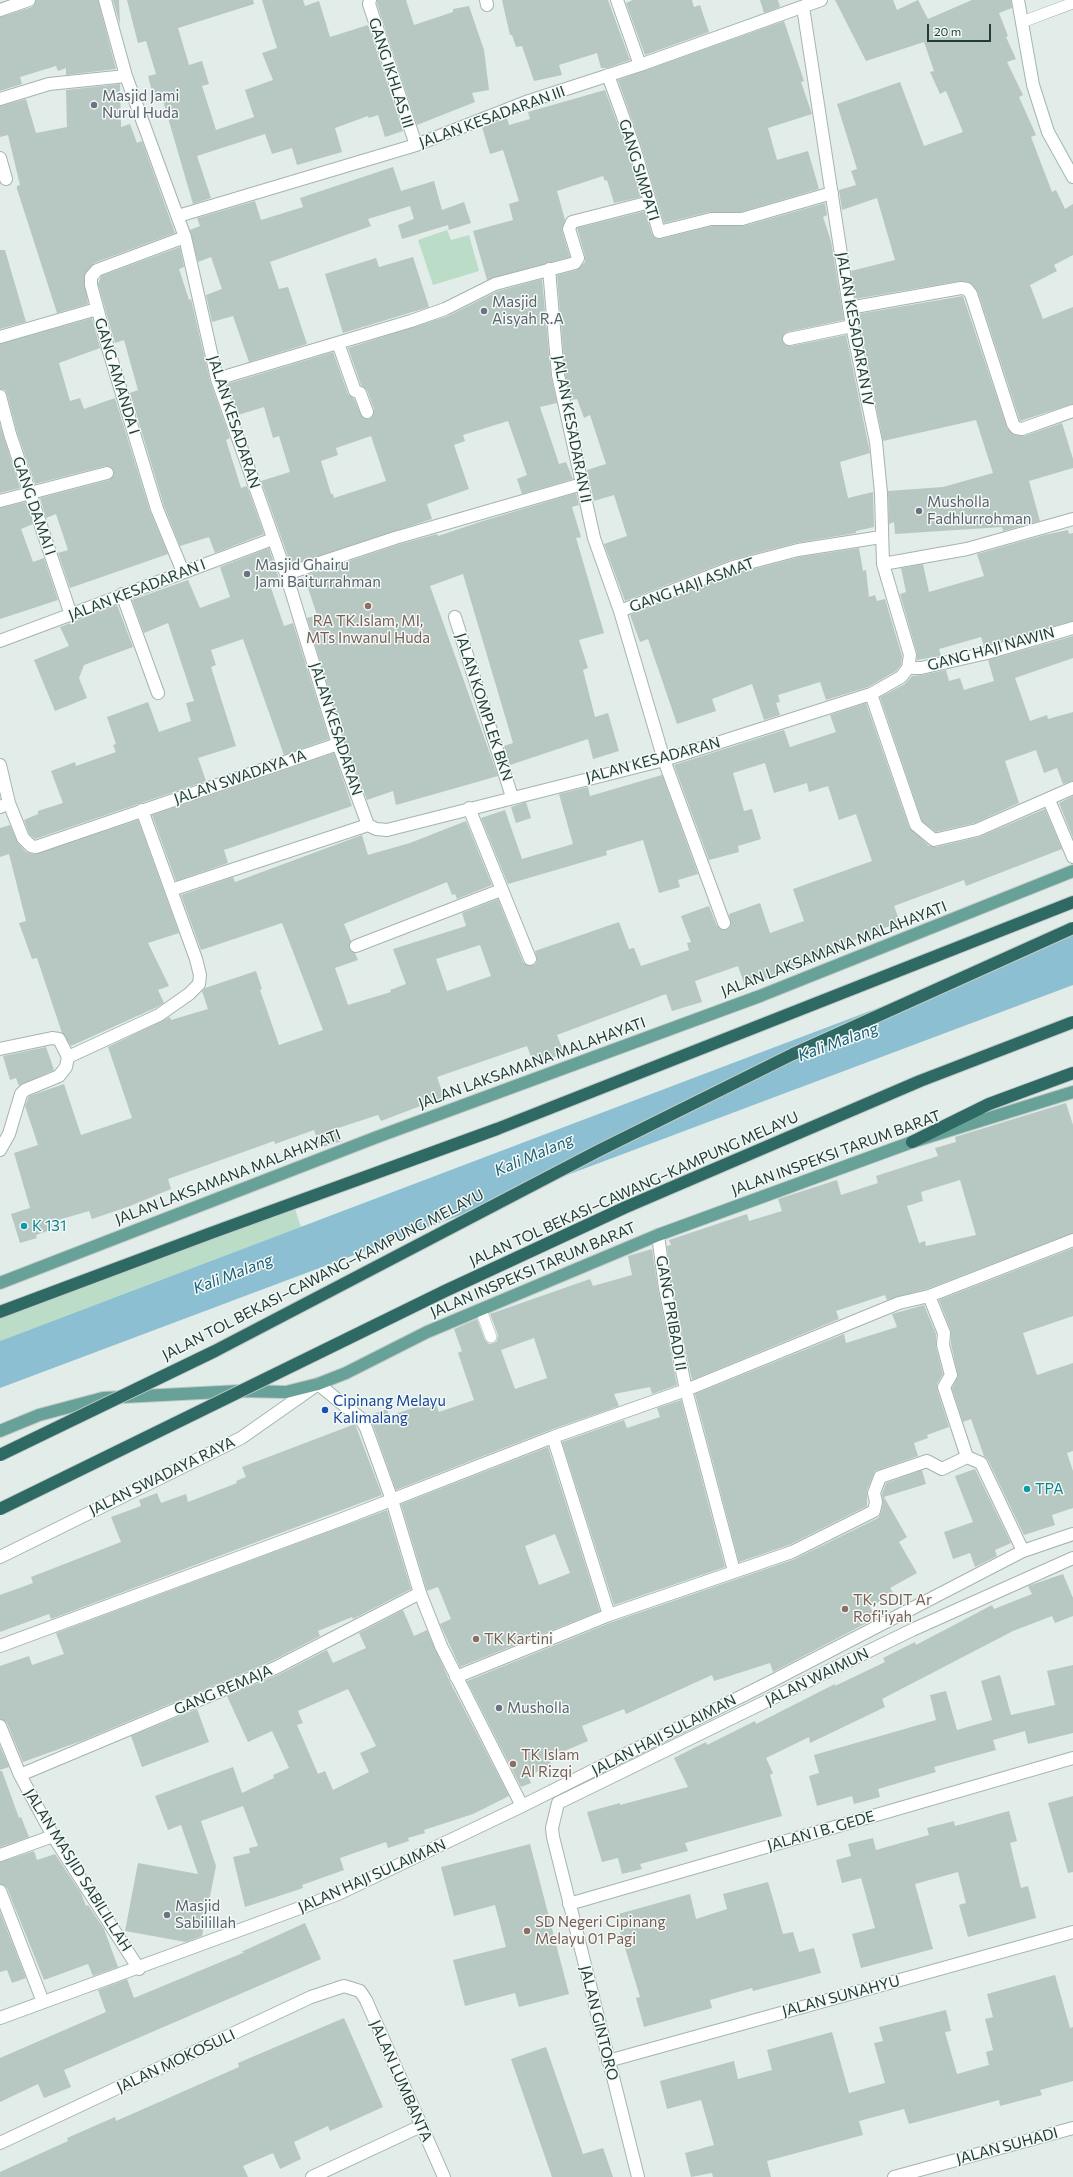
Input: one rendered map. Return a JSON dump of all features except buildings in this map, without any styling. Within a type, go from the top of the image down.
[{"type":"highway","points":[[0,1312],[218,1230],[497,1129],[1073,902]]},
{"type":"highway","name":"JALAN TOL BEKASI–CAWANG–KAMPUNG MELAYU","points":[[0,1455],[215,1350],[598,1151],[793,1054],[1073,928]]},
{"type":"highway","name":"JALAN TOL BEKASI–CAWANG–KAMPUNG MELAYU","points":[[0,1510],[445,1291],[626,1207],[920,1081],[1073,1022]]},
{"type":"highway","points":[[912,1142],[989,1104],[1073,1073]]},
{"type":"main road","name":"JALAN LAKSAMANA MALAHAYATI","points":[[0,1282],[377,1137],[760,996],[1073,871]]},
{"type":"main road","name":"JALAN INSPEKSI TARUM BARAT","points":[[0,1431],[39,1415],[103,1398],[240,1391],[286,1392],[318,1384],[346,1373],[428,1332],[658,1235],[912,1142],[1073,1092]]},
{"type":"street","points":[[0,10],[29,0]]},
{"type":"street","name":"JALAN KESADARAN","points":[[105,0],[126,76],[186,237],[217,379],[286,574],[338,744],[368,825],[376,829],[387,830],[512,797],[664,760],[871,694],[901,677],[908,668]]},
{"type":"street","name":"GANG IKHLAS III","points":[[370,0],[369,4],[416,145]]},
{"type":"street","points":[[617,0],[640,64]]},
{"type":"street","points":[[803,7],[821,0]]},
{"type":"street","points":[[1018,0],[1033,85],[1048,132],[1073,177]]},
{"type":"street","name":"JALAN KESADARAN III","points":[[178,216],[416,145],[526,102],[803,7]]},
{"type":"street","name":"JALAN KESADARAN IV","points":[[803,7],[852,326],[876,442],[881,493],[881,537],[883,564],[910,655],[908,668]]},
{"type":"street","name":"GANG SIMPATI","points":[[608,75],[659,232],[711,219],[742,219],[832,193]]},
{"type":"street","points":[[0,99],[49,84],[126,76]]},
{"type":"street","points":[[0,158],[6,179]]},
{"type":"street","points":[[217,379],[282,362],[338,343],[411,322],[445,309],[495,284],[577,262],[569,229],[572,222],[650,202]]},
{"type":"street","name":"GANG AMANDA I","points":[[183,572],[158,509],[97,309],[91,285],[91,277],[97,270],[186,237]]},
{"type":"street","name":"JALAN KESADARAN II","points":[[549,269],[558,375],[594,538],[620,611],[664,760],[724,923]]},
{"type":"street","points":[[849,308],[960,288],[967,289],[971,294],[1013,424],[1016,428],[1022,429],[1073,411]]},
{"type":"street","points":[[0,337],[97,309]]},
{"type":"street","points":[[789,339],[852,326]]},
{"type":"street","points":[[338,343],[355,391],[360,393],[367,412]]},
{"type":"street","name":"GANG DAMAI I","points":[[0,396],[10,434],[29,493],[71,615]]},
{"type":"street","points":[[0,501],[107,473]]},
{"type":"street","points":[[286,574],[395,538],[582,484]]},
{"type":"street","points":[[883,564],[967,549],[1073,519]]},
{"type":"street","name":"GANG HAJI ASMAT","points":[[620,611],[733,567],[798,550],[881,537]]},
{"type":"street","name":"JALAN KESADARAN I","points":[[0,641],[71,615],[122,594],[273,539]]},
{"type":"street","points":[[122,594],[158,694]]},
{"type":"street","name":"JALAN KOMPLEK BKN","points":[[455,617],[512,797]]},
{"type":"street","name":"GANG HAJI NAWIN","points":[[908,668],[921,668],[980,654],[1073,628]]},
{"type":"street","points":[[871,694],[916,825],[934,840],[977,830],[1049,800],[1073,788]]},
{"type":"street","name":"JALAN SWADAYA 1A","points":[[5,805],[23,838],[31,846],[36,847],[338,744]]},
{"type":"street","points":[[0,765],[5,805]]},
{"type":"street","points":[[1049,800],[1073,857]]},
{"type":"street","points":[[470,808],[501,890],[530,959]]},
{"type":"street","points":[[68,1057],[159,1015],[189,994],[199,984],[200,975],[196,959],[142,810]]},
{"type":"street","points":[[171,890],[368,825]]},
{"type":"street","points":[[356,946],[501,890]]},
{"type":"street","points":[[0,1049],[52,1038],[59,1039],[68,1057],[66,1067],[59,1076],[25,1090],[21,1094],[9,1134],[0,1150]]},
{"type":"street","name":"GANG PRIBADI II","points":[[658,1235],[665,1288],[686,1390],[734,1571]]},
{"type":"street","points":[[0,1646],[392,1500],[553,1437],[686,1390],[899,1303],[929,1296],[1073,1240]]},
{"type":"street","points":[[929,1296],[944,1333],[943,1345],[952,1375],[944,1387],[967,1457]]},
{"type":"street","points":[[318,1384],[360,1418],[366,1428],[392,1500],[420,1593],[441,1646],[522,1806]]},
{"type":"street","name":"JALAN SWADAYA RAYA","points":[[0,1557],[241,1438],[318,1384]]},
{"type":"street","points":[[553,1437],[609,1615]]},
{"type":"street","points":[[456,1677],[609,1615],[734,1571],[760,1565],[792,1552],[874,1512],[876,1502],[874,1493],[880,1477],[927,1461],[942,1469],[967,1457],[981,1462],[1023,1551]]},
{"type":"street","name":"JALAN HAJI SULAIMAN","points":[[0,2018],[139,1969],[338,1894],[522,1806],[772,1681],[1023,1551],[1073,1534]]},
{"type":"street","name":"JALAN WAIMUN","points":[[555,1822],[558,1803],[570,1796],[905,1634],[1073,1558]]},
{"type":"street","name":"GANG REMAJA","points":[[20,1775],[275,1668],[420,1593]]},
{"type":"street","name":"JALAN MASJID SABILILLAH","points":[[0,1726],[20,1775],[53,1836],[139,1969]]},
{"type":"street","name":"JALAN I B. GEDE","points":[[569,1904],[1073,1758]]},
{"type":"street","name":"JALAN GINTORO","points":[[555,1822],[552,1828],[553,1837],[638,2177]]},
{"type":"street","points":[[0,1855],[53,1836]]},
{"type":"street","points":[[0,1891],[43,2002]]},
{"type":"street","name":"JALAN SUNAHYU","points":[[608,2061],[1073,1932]]},
{"type":"street","name":"JALAN MOKOSULI","points":[[0,2143],[318,1994],[344,1986],[354,1988]]},
{"type":"street","name":"JALAN LUMBANTA","points":[[354,1988],[360,1991],[366,2000],[444,2177]]},
{"type":"street","points":[[312,2177],[421,2126]]},
{"type":"street","name":"JALAN SUHADI","points":[[894,2177],[1073,2128]]},
{"type":"lane","points":[[1022,22],[1073,3]]},
{"type":"lane","points":[[481,1310],[491,1337]]},
{"type":"green space","points":[[447,230],[451,240],[469,235],[479,271],[433,285],[418,240]]},
{"type":"green space","points":[[293,1203],[301,1227],[0,1341],[0,1313]]},
{"type":"water","name":"Kali Malang","points":[[1073,934],[1073,985],[0,1388],[0,1341]]},
{"type":"place","name":"Masjid Jami Nurul Huda","points":[[94,105]]},
{"type":"place","name":"Masjid Aisyah R.A","points":[[484,311]]},
{"type":"place","name":"Musholla Fadhlurrohman","points":[[919,511]]},
{"type":"place","name":"Masjid Ghairu Jami Baiturrahman","points":[[247,574]]},
{"type":"place","name":"RA TK.Islam, MI, MTs Inwanul Huda","points":[[368,606]]},
{"type":"place","name":"K 131","points":[[24,1226]]},
{"type":"place","name":"Cipinang Melayu Kalimalang","points":[[325,1410]]},
{"type":"place","name":"TPA","points":[[1027,1489]]},
{"type":"place","name":"TK, SDIT Ar Rofi'iyah","points":[[845,1609]]},
{"type":"place","name":"TK Kartini","points":[[476,1639]]},
{"type":"place","name":"Musholla","points":[[499,1708]]},
{"type":"place","name":"TK Islam Al Rizqi","points":[[513,1764]]},
{"type":"place","name":"Masjid Sabilillah","points":[[167,1915]]},
{"type":"place","name":"SD Negeri Cipinang Melayu 01 Pagi","points":[[527,1931]]}]
